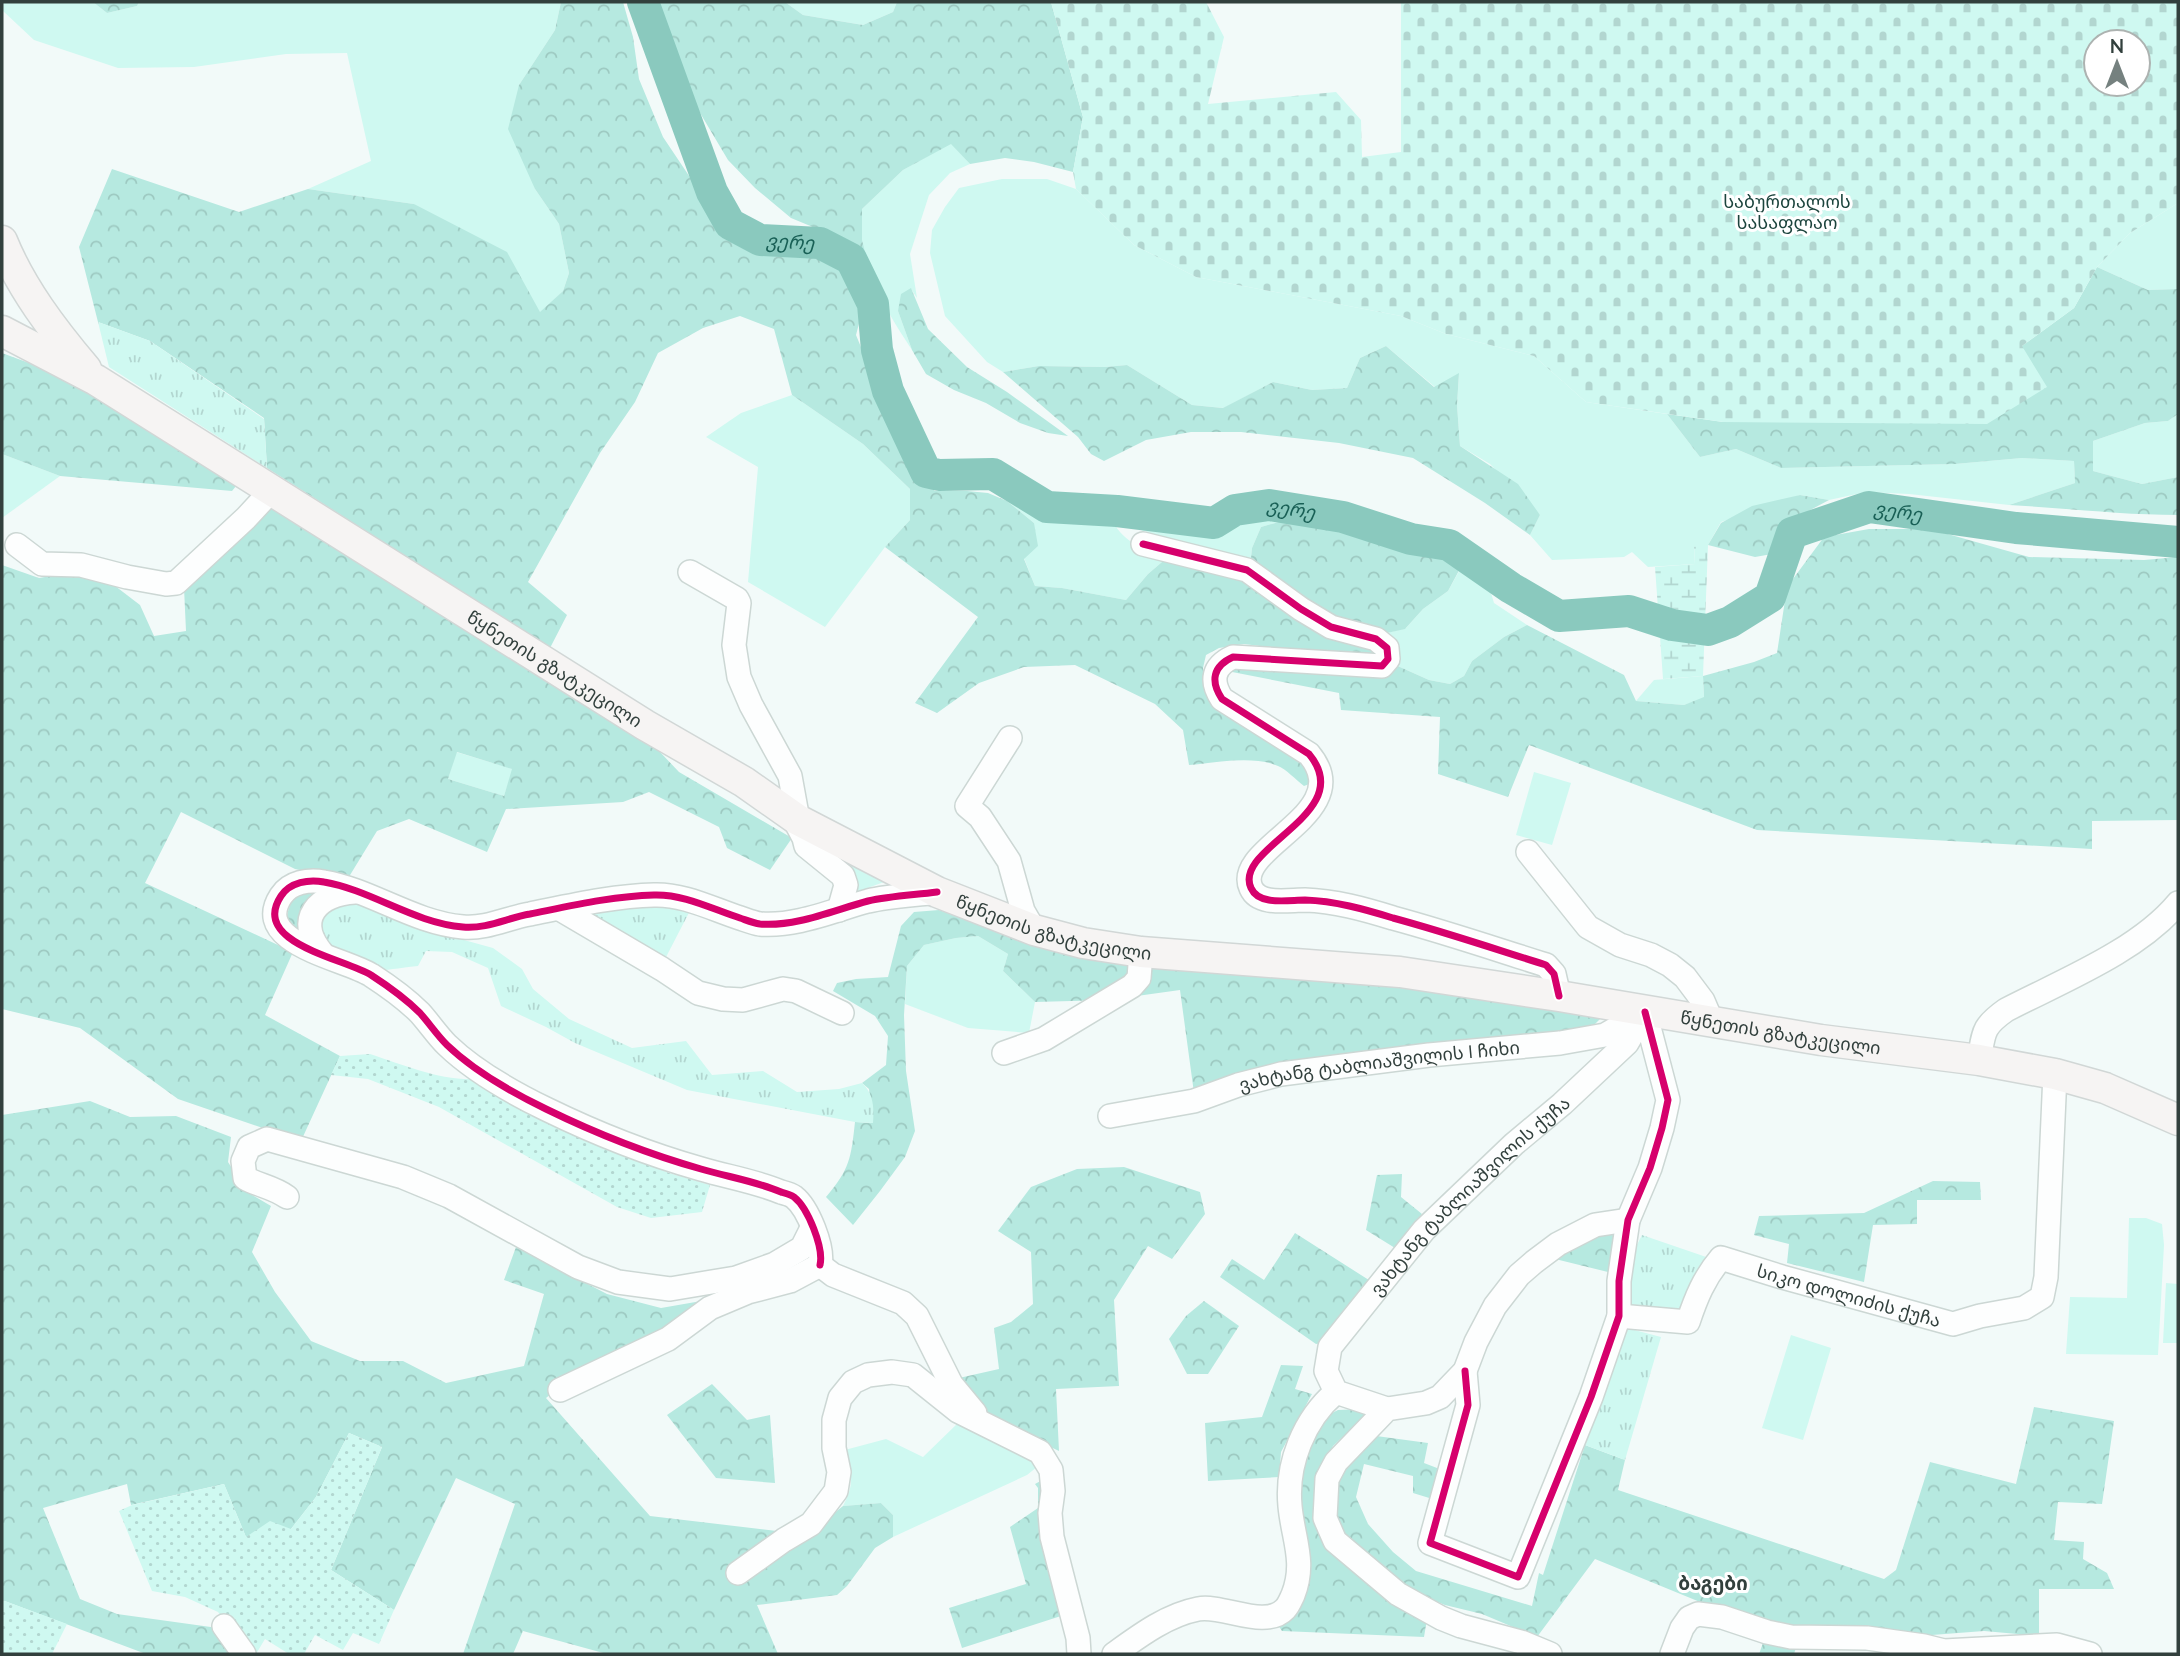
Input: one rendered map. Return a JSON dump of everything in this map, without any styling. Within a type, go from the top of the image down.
[{"type":"main road","points":[[2,241],[23,285],[63,353]]},
{"type":"main road","points":[[2,285],[40,323],[63,353]]},
{"type":"main road","points":[[2,331],[25,342],[63,353]]},
{"type":"main road","points":[[2,342],[63,353]]},
{"type":"main road","name":"წყნეთის გზატკეცილი","points":[[63,353],[96,380],[667,738],[744,782],[795,818],[937,892],[1034,930],[1083,943],[1142,952],[1400,972],[1821,1040],[1979,1060],[2055,1074],[2105,1088],[2178,1120]]},
{"type":"street","points":[[17,545],[42,564],[81,565],[127,577],[166,584],[176,583],[271,491]]},
{"type":"street","points":[[1143,544],[1247,569],[1301,609],[1331,627],[1376,639],[1387,648],[1388,659],[1382,666],[1233,657],[1217,669],[1216,689],[1222,699],[1309,754],[1318,765],[1321,777],[1319,796],[1311,808],[1256,862],[1250,875],[1250,885],[1254,893],[1262,899],[1344,904],[1546,965],[1553,974],[1559,996]]},
{"type":"street","points":[[690,572],[737,598],[739,603],[734,645],[739,677],[751,705],[790,776],[795,818],[806,846],[843,876],[846,886],[839,909]]},
{"type":"street","points":[[1010,738],[967,806],[980,817],[1009,861],[1023,911],[1034,930]]},
{"type":"street","points":[[1528,852],[1588,927],[1620,945],[1651,955],[1685,977],[1703,1001],[1712,1022]]},
{"type":"street","points":[[820,1265],[820,1242],[807,1212],[794,1197],[762,1184],[669,1159],[573,1121],[524,1098],[460,1056],[389,986],[360,968],[306,948],[290,939],[278,928],[275,910],[278,900],[291,886],[313,880],[327,882],[447,924],[479,927],[527,914],[655,895],[673,896],[759,924],[797,920],[872,900],[937,892]]},
{"type":"street","points":[[322,953],[311,936],[309,925],[312,915],[318,905],[328,897],[355,892]]},
{"type":"street","points":[[1979,1060],[1984,1031],[1992,1020],[2143,936],[2166,918],[2178,903]]},
{"type":"street","points":[[560,909],[698,993],[743,1000],[783,989],[796,991],[842,1013]]},
{"type":"street","points":[[1004,1053],[1044,1039],[1132,986],[1139,978],[1142,952]]},
{"type":"street","points":[[1465,1371],[1468,1405],[1430,1543],[1518,1577],[1591,1397],[1619,1316],[1619,1281],[1628,1220],[1650,1168],[1662,1128],[1668,1100],[1645,1012]]},
{"type":"street","name":"ვახტანგ ტაბლიაშვილის I ჩიხი","points":[[1110,1116],[1194,1101],[1238,1085],[1281,1074],[1429,1055],[1560,1043],[1605,1035],[1645,1012]]},
{"type":"street","name":"ვახტანგ ტაბლიაშვილის ქუჩა","points":[[1336,1392],[1326,1371],[1331,1347],[1424,1230],[1514,1144],[1628,1043],[1645,1012]]},
{"type":"street","name":"სიკო დოლიძის ქუჩა","points":[[1619,1316],[1688,1322],[1699,1290],[1721,1258],[1953,1324],[2024,1308],[2042,1297],[2046,1277],[2055,1074]]},
{"type":"street","points":[[287,1197],[272,1187],[259,1186],[246,1178],[243,1161],[249,1146],[267,1139],[403,1177],[449,1196],[578,1267],[618,1282],[670,1289],[736,1278],[775,1264],[802,1248],[812,1228]]},
{"type":"street","points":[[1114,1654],[1166,1620],[1198,1609],[1220,1608],[1254,1617],[1272,1616],[1284,1611],[1298,1580],[1298,1550],[1290,1503],[1294,1460],[1301,1440],[1325,1401],[1336,1392],[1387,1409],[1426,1403],[1440,1397],[1465,1371],[1476,1342],[1496,1306],[1519,1275],[1558,1244],[1595,1225],[1628,1220]]},
{"type":"street","points":[[560,1390],[668,1339],[710,1308],[748,1292],[790,1281],[820,1265]]},
{"type":"street","points":[[820,1265],[833,1275],[903,1303],[917,1316],[951,1384],[984,1423]]},
{"type":"street","points":[[738,1573],[811,1524],[836,1491],[839,1472],[834,1420],[840,1398],[853,1382],[868,1375],[892,1372],[913,1375],[958,1411],[1040,1452],[1051,1470],[1052,1537],[1078,1638],[1079,1654]]},
{"type":"street","points":[[1387,1409],[1336,1462],[1327,1479],[1325,1518],[1335,1541],[1398,1594],[1417,1606],[1461,1626],[1549,1654]]},
{"type":"street","points":[[1672,1654],[1682,1628],[1689,1618],[1698,1614],[1722,1617],[1791,1637],[1867,1638],[1944,1651],[2057,1645],[2090,1654]]},
{"type":"street","points":[[224,1626],[244,1654]]},
{"type":"green space","points":[[2,2],[93,2],[107,13],[137,6],[139,2],[561,2],[555,30],[519,85],[535,189],[559,224],[569,273],[563,291],[540,313],[414,204],[308,189],[371,161],[347,53],[286,54],[194,67],[118,68],[34,40],[2,10]]},
{"type":"green space","points":[[93,2],[139,2],[137,6],[107,13]]},
{"type":"green space","points":[[561,2],[623,2],[633,37],[639,79],[663,137],[726,231],[756,242],[820,250],[845,270],[862,312],[856,335],[914,476],[935,491],[988,493],[1007,501],[1034,523],[1038,546],[1024,559],[1035,586],[1062,588],[1126,600],[1148,574],[1169,556],[1247,574],[1382,650],[1369,660],[1244,644],[1219,648],[1206,655],[1203,668],[1207,686],[1307,760],[1312,783],[1304,786],[1281,767],[1257,761],[1189,765],[1183,730],[1155,704],[1075,665],[1024,667],[979,683],[937,713],[915,703],[978,617],[885,547],[910,520],[910,489],[863,444],[792,395],[774,329],[740,316],[703,328],[658,353],[635,402],[600,453],[528,582],[567,615],[550,648],[267,468],[264,418],[150,341],[98,322],[79,247],[112,169],[239,212],[308,189],[414,204],[507,252],[540,312],[563,291],[569,273],[559,224],[535,189],[508,129],[519,85],[555,30]]},
{"type":"green space","points":[[655,2],[785,2],[803,15],[863,25],[893,12],[897,2],[1051,2],[1083,117],[1073,172],[1005,158],[970,164],[951,144],[903,170],[862,209],[862,240],[868,264],[837,237],[791,218],[755,188],[728,160],[687,91],[667,47]]},
{"type":"green space","points":[[785,2],[897,2],[893,12],[863,25],[803,15]]},
{"type":"green space","name":"საბურთალოს სასაფლაო","points":[[1051,2],[1206,2],[1224,37],[1208,104],[1336,92],[1361,120],[1362,157],[1401,152],[1401,2],[2178,2],[2178,203],[2130,233],[2097,267],[2074,308],[2022,346],[2047,387],[1987,424],[1723,422],[1586,402],[1534,356],[1446,334],[1401,316],[1196,277],[1134,245],[1076,189],[1073,172],[1083,117]]},
{"type":"green space","points":[[951,143],[970,164],[950,173],[929,195],[910,254],[917,298],[911,289],[898,311],[912,350],[888,311],[869,271],[862,241],[862,209],[903,170]]},
{"type":"green space","points":[[1002,179],[1047,179],[1076,189],[1134,245],[1196,277],[1401,316],[1446,334],[1534,356],[1586,402],[1667,414],[1700,457],[1736,449],[1781,468],[1955,464],[2022,458],[2074,461],[2075,483],[2009,505],[1909,494],[1866,492],[1829,500],[1800,495],[1721,522],[1708,545],[1694,546],[1695,564],[1648,567],[1632,552],[1624,557],[1552,560],[1530,535],[1540,515],[1490,464],[1460,446],[1457,405],[1459,374],[1435,387],[1386,346],[1360,358],[1347,388],[1312,390],[1273,382],[1224,408],[1192,405],[1127,365],[1039,366],[1003,372],[987,362],[945,316],[930,253],[932,230],[959,188]]},
{"type":"green space","points":[[2178,203],[2178,289],[2148,290],[2097,267],[2130,233]]},
{"type":"green space","points":[[2097,267],[2148,290],[2178,289],[2178,414],[2168,421],[2145,423],[2093,441],[2093,471],[2142,484],[2178,477],[2178,515],[2009,505],[2075,483],[2074,461],[2022,458],[1955,464],[1781,468],[1736,449],[1700,457],[1667,414],[1723,422],[2022,346],[2074,308]]},
{"type":"green space","points":[[911,288],[928,329],[967,367],[1068,436],[1048,433],[1020,423],[926,374],[912,350],[898,311],[901,294]]},
{"type":"green space","points":[[98,322],[150,341],[264,419],[267,468],[109,367]]},
{"type":"green space","points":[[1386,346],[1434,387],[1459,373],[1457,405],[1460,446],[1518,484],[1540,515],[1530,535],[1413,458],[1339,443],[1241,432],[1191,432],[1146,440],[1104,461],[1091,454],[1078,437],[1003,372],[1039,366],[1127,365],[1192,405],[1223,408],[1273,382],[1312,390],[1347,388],[1360,358]]},
{"type":"green space","points":[[2,353],[48,370],[241,480],[232,491],[60,476],[2,454]]},
{"type":"green space","points":[[792,395],[863,444],[910,489],[910,520],[885,547],[825,627],[748,582],[758,467],[706,437],[741,413]]},
{"type":"green space","points":[[2178,414],[2178,477],[2142,484],[2093,471],[2093,441],[2145,423],[2168,421]]},
{"type":"green space","points":[[2,454],[60,476],[2,518]]},
{"type":"green space","points":[[1800,495],[1829,500],[1786,523],[1772,554],[1755,557],[1708,545],[1721,523],[1752,506]]},
{"type":"green space","points":[[274,497],[640,731],[679,772],[792,838],[770,870],[727,848],[719,827],[649,792],[623,802],[506,809],[487,852],[409,819],[377,831],[347,880],[295,869],[181,812],[145,883],[293,952],[265,1015],[340,1056],[301,1141],[178,1099],[80,1028],[2,1009],[2,565],[39,578],[69,573],[106,579],[140,605],[154,636],[186,631],[184,588]],"holes":[[[457,752],[512,769],[504,796],[448,779]]]},
{"type":"green space","points":[[1007,501],[1043,515],[1112,520],[1129,540],[1143,548],[1169,556],[1148,574],[1126,600],[1062,588],[1035,586],[1024,558],[1034,523]]},
{"type":"green space","points":[[1255,514],[1303,515],[1261,527],[1252,548],[1251,558],[1175,541],[1132,527],[1130,520],[1218,531]]},
{"type":"green space","points":[[1303,515],[1332,523],[1405,552],[1448,553],[1462,565],[1448,591],[1423,609],[1405,629],[1387,633],[1320,611],[1284,587],[1251,558],[1252,548],[1261,527]]},
{"type":"green space","points":[[1869,529],[1930,529],[2029,557],[2144,560],[2178,557],[2178,820],[2092,821],[2092,849],[1757,830],[1529,745],[1508,797],[1438,774],[1440,717],[1341,710],[1339,693],[1227,671],[1233,660],[1391,663],[1429,680],[1450,684],[1464,676],[1472,661],[1504,637],[1527,625],[1624,675],[1636,701],[1684,705],[1704,697],[1703,676],[1777,653],[1787,587],[1824,537]]},
{"type":"green space","points":[[1694,545],[1708,545],[1703,676],[1663,679],[1655,567],[1695,564]]},
{"type":"green space","points":[[1448,553],[1486,576],[1494,603],[1527,625],[1504,637],[1472,661],[1464,676],[1450,684],[1429,680],[1391,663],[1387,633],[1406,628],[1423,609],[1448,591],[1462,566]]},
{"type":"green space","points":[[1703,676],[1704,698],[1684,705],[1636,701],[1654,680]]},
{"type":"green space","points":[[456,752],[513,769],[504,796],[448,779]]},
{"type":"green space","points":[[1534,772],[1571,783],[1552,845],[1516,835]]},
{"type":"green space","points":[[844,857],[895,878],[840,898],[846,871]]},
{"type":"green space","points":[[323,890],[301,938],[287,917],[291,903],[303,893]]},
{"type":"green space","points":[[695,901],[664,961],[590,920],[593,914],[602,910]]},
{"type":"green space","points":[[356,902],[435,932],[493,948],[522,969],[533,989],[569,1019],[632,1048],[686,1041],[712,1075],[763,1071],[797,1092],[839,1089],[862,1083],[871,1097],[873,1123],[855,1122],[687,1090],[575,1043],[501,1006],[488,968],[452,952],[426,951],[418,966],[379,970],[366,968],[335,951],[323,938],[321,931],[321,923],[332,904]]},
{"type":"green space","points":[[939,910],[982,925],[1422,984],[1603,1016],[1595,1024],[1558,1033],[1194,1093],[1180,990],[1108,1000],[1035,1002],[1003,971],[1008,954],[978,936],[924,945],[907,966],[904,1015],[906,1071],[915,1131],[905,1157],[853,1225],[826,1197],[845,1170],[855,1122],[873,1123],[869,1089],[862,1083],[886,1065],[888,1036],[875,1016],[833,991],[837,983],[888,977],[901,926],[914,912]]},
{"type":"green space","points":[[978,936],[1008,954],[1003,971],[1035,1002],[1029,1033],[968,1028],[905,1004],[907,966],[924,945]]},
{"type":"green space","points":[[370,1054],[434,1074],[474,1079],[598,1144],[669,1173],[710,1185],[702,1212],[651,1218],[617,1207],[439,1107],[368,1079],[331,1075],[340,1056]]},
{"type":"green space","points":[[90,1101],[130,1117],[176,1116],[231,1137],[228,1162],[247,1192],[271,1206],[252,1252],[275,1292],[311,1341],[360,1361],[403,1361],[446,1383],[524,1366],[544,1294],[504,1280],[516,1247],[607,1294],[661,1308],[707,1300],[647,1345],[562,1385],[546,1398],[650,1516],[794,1533],[828,1518],[843,1506],[881,1503],[893,1515],[893,1537],[875,1548],[847,1586],[837,1595],[757,1605],[778,1654],[607,1654],[523,1631],[513,1654],[463,1654],[515,1504],[456,1478],[394,1610],[331,1570],[382,1447],[349,1433],[316,1497],[291,1529],[246,1537],[224,1484],[131,1505],[127,1484],[43,1508],[80,1599],[117,1614],[218,1628],[236,1654],[146,1654],[2,1600],[2,1115]]},
{"type":"green space","points":[[1124,1167],[1200,1192],[1205,1214],[1172,1259],[1148,1246],[1114,1300],[1119,1386],[1056,1389],[1059,1451],[990,1418],[959,1378],[999,1369],[994,1328],[1011,1322],[1033,1304],[1031,1252],[998,1231],[1031,1187],[1077,1169]]},
{"type":"green space","points":[[1402,1174],[1401,1197],[1422,1214],[1395,1248],[1366,1230],[1377,1175]]},
{"type":"green space","points":[[1933,1181],[1980,1182],[1981,1200],[1917,1200],[1917,1224],[1873,1225],[1864,1282],[1787,1263],[1789,1244],[1754,1235],[1759,1216],[1864,1213]]},
{"type":"green space","points":[[2129,1218],[2146,1218],[2162,1224],[2164,1245],[2158,1355],[2066,1354],[2070,1297],[2127,1298]]},
{"type":"green space","points":[[1583,1232],[1633,1233],[1612,1273],[1547,1257]]},
{"type":"green space","points":[[1295,1233],[1372,1282],[1326,1342],[1316,1344],[1220,1277],[1232,1259],[1264,1280]]},
{"type":"green space","points":[[1642,1235],[1715,1260],[1706,1283],[1674,1317],[1625,1305],[1619,1280]]},
{"type":"green space","points":[[2166,1283],[2178,1284],[2178,1343],[2163,1343]]},
{"type":"green space","points":[[1204,1301],[1239,1326],[1208,1374],[1187,1374],[1169,1339],[1186,1316]]},
{"type":"green space","points":[[1623,1327],[1661,1337],[1625,1460],[1585,1445]]},
{"type":"green space","points":[[1791,1335],[1831,1348],[1803,1440],[1762,1428]]},
{"type":"green space","points":[[1281,1365],[1303,1366],[1295,1389],[1312,1394],[1281,1452],[1279,1477],[1208,1481],[1205,1423],[1262,1417]]},
{"type":"green space","points":[[712,1384],[747,1420],[770,1415],[775,1483],[716,1478],[667,1415]]},
{"type":"green space","points":[[2034,1407],[2114,1421],[2102,1504],[2058,1502],[2054,1540],[2084,1542],[2083,1559],[2107,1573],[2114,1589],[2039,1589],[2039,1636],[1984,1631],[1932,1635],[1798,1631],[1722,1611],[1595,1559],[1537,1637],[1482,1614],[1445,1605],[1421,1595],[1349,1547],[1335,1527],[1333,1478],[1369,1435],[1428,1443],[1424,1463],[1450,1473],[1439,1501],[1413,1493],[1413,1476],[1364,1464],[1356,1497],[1368,1524],[1393,1552],[1416,1571],[1532,1606],[1539,1573],[1543,1575],[1585,1445],[1625,1460],[1618,1490],[1884,1579],[1896,1570],[1930,1462],[2016,1484]]},
{"type":"green space","points":[[1362,1409],[1366,1415],[1333,1446],[1324,1466],[1319,1522],[1428,1613],[1424,1637],[1282,1631],[1276,1622],[1293,1613],[1300,1456],[1326,1416],[1338,1410]]},
{"type":"green space","points":[[958,1423],[1026,1450],[1037,1467],[1027,1475],[893,1537],[893,1515],[881,1503],[843,1506],[850,1490],[851,1478],[841,1451],[886,1439],[923,1457]]},
{"type":"green space","points":[[349,1433],[382,1447],[331,1570],[394,1610],[379,1644],[353,1633],[343,1650],[315,1635],[304,1654],[289,1654],[265,1639],[256,1654],[249,1654],[218,1612],[185,1597],[152,1591],[119,1511],[132,1505],[224,1484],[246,1537],[270,1521],[291,1529],[316,1497]]},
{"type":"green space","points":[[1046,1478],[1061,1616],[962,1648],[949,1608],[1026,1584],[1010,1527],[1038,1508],[1038,1488],[1035,1484]]},
{"type":"green space","points":[[2,1600],[67,1624],[52,1654],[2,1654]]},
{"type":"green space","points":[[1766,1635],[1798,1641],[1794,1654],[1759,1654]]},
{"type":"waterway","name":"ვერე","points":[[643,2],[712,192],[730,224],[760,240],[820,243],[851,259],[873,304],[877,350],[888,391],[926,472],[939,475],[993,474],[1047,507],[1117,511],[1214,523],[1235,510],[1269,505],[1343,517],[1411,539],[1449,545],[1511,588],[1559,616],[1629,611],[1672,625],[1708,630],[1730,622],[1770,597],[1792,533],[1869,507],[2016,528],[2178,542]]},
{"type":"cycle path","points":[[1143,544],[1247,570],[1331,627],[1376,639],[1387,648],[1388,659],[1382,666],[1233,657],[1218,669],[1215,680],[1222,699],[1309,754],[1320,775],[1318,794],[1308,812],[1259,858],[1250,873],[1251,888],[1255,894],[1267,900],[1316,901],[1360,909],[1546,965],[1554,974],[1559,996]]},
{"type":"cycle path","points":[[820,1265],[820,1249],[814,1229],[805,1210],[792,1196],[642,1150],[583,1126],[520,1095],[458,1055],[420,1013],[384,983],[304,947],[288,937],[278,926],[275,912],[281,896],[289,887],[312,881],[341,886],[427,919],[463,927],[489,925],[592,902],[654,895],[687,899],[752,922],[774,924],[815,917],[876,899],[937,892]]},
{"type":"cycle path","points":[[1465,1371],[1468,1405],[1430,1543],[1518,1577],[1591,1397],[1619,1316],[1619,1281],[1628,1220],[1650,1168],[1662,1128],[1668,1100],[1645,1012]]},
{"type":"district","name":"ბაგები","points":[[1713,1583]]}]
